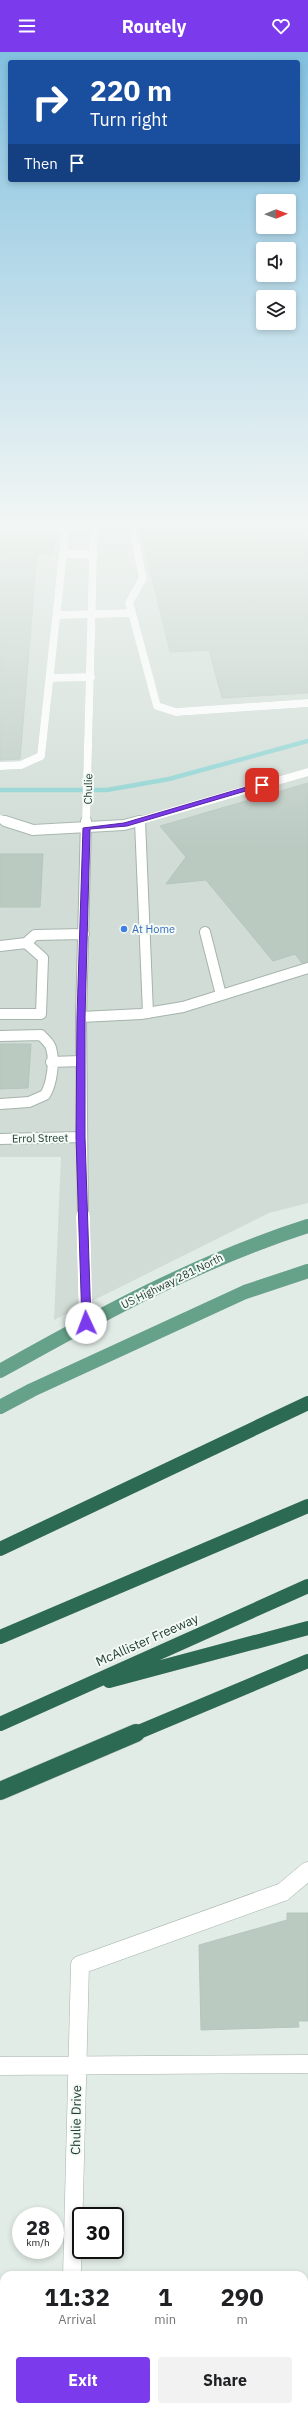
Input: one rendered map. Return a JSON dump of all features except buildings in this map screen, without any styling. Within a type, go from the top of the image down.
[{"type":"highway","points":[[0,1549],[306,1404]]},
{"type":"highway","points":[[0,1637],[308,1506]]},
{"type":"highway","name":"McAllister Freeway","points":[[0,1724],[308,1586]]},
{"type":"highway","points":[[71,1692],[308,1628]]},
{"type":"highway","points":[[0,1791],[308,1661]]},
{"type":"main road","name":"US Highway 281 North","points":[[0,1371],[86,1323],[193,1268],[270,1237],[308,1226]]},
{"type":"main road","points":[[0,1407],[32,1390],[245,1292],[308,1271]]},
{"type":"street","points":[[0,766],[21,765],[41,756],[55,629]]},
{"type":"street","name":"Chulie","points":[[86,1323],[80,1137],[81,1017],[93,629]]},
{"type":"street","points":[[136,629],[157,706],[176,712],[308,703]]},
{"type":"street","points":[[50,678],[91,677]]},
{"type":"street","points":[[0,819],[33,830],[124,825],[308,772]]},
{"type":"street","points":[[140,820],[148,1013]]},
{"type":"street","points":[[205,932],[222,995]]},
{"type":"street","points":[[0,946],[26,943],[35,934],[84,934]]},
{"type":"street","points":[[0,1014],[41,1014],[43,958],[26,943]]},
{"type":"street","points":[[81,1017],[148,1013],[183,1007],[308,968]]},
{"type":"street","points":[[0,1036],[41,1035],[51,1047],[50,1087],[45,1096],[28,1102],[0,1104]]},
{"type":"street","points":[[51,1062],[81,1061]]},
{"type":"street","name":"Errol Street","points":[[0,1139],[80,1137]]},
{"type":"street","name":"Chulie Drive","points":[[72,2271],[80,1966],[283,1892],[308,1871]]},
{"type":"street","points":[[0,2066],[308,2064]]},
{"type":"shaded area","points":[[0,629],[308,629],[308,1203],[269,1213],[54,1320],[61,1157],[0,1157]]},
{"type":"waterway","points":[[0,790],[107,790],[169,779],[308,741]]},
{"type":"place","name":"At Home","points":[[124,929]]},
{"type":"route","points":[[86,1323],[80,1137],[81,1017],[87,828],[124,825],[262,785]]}]
